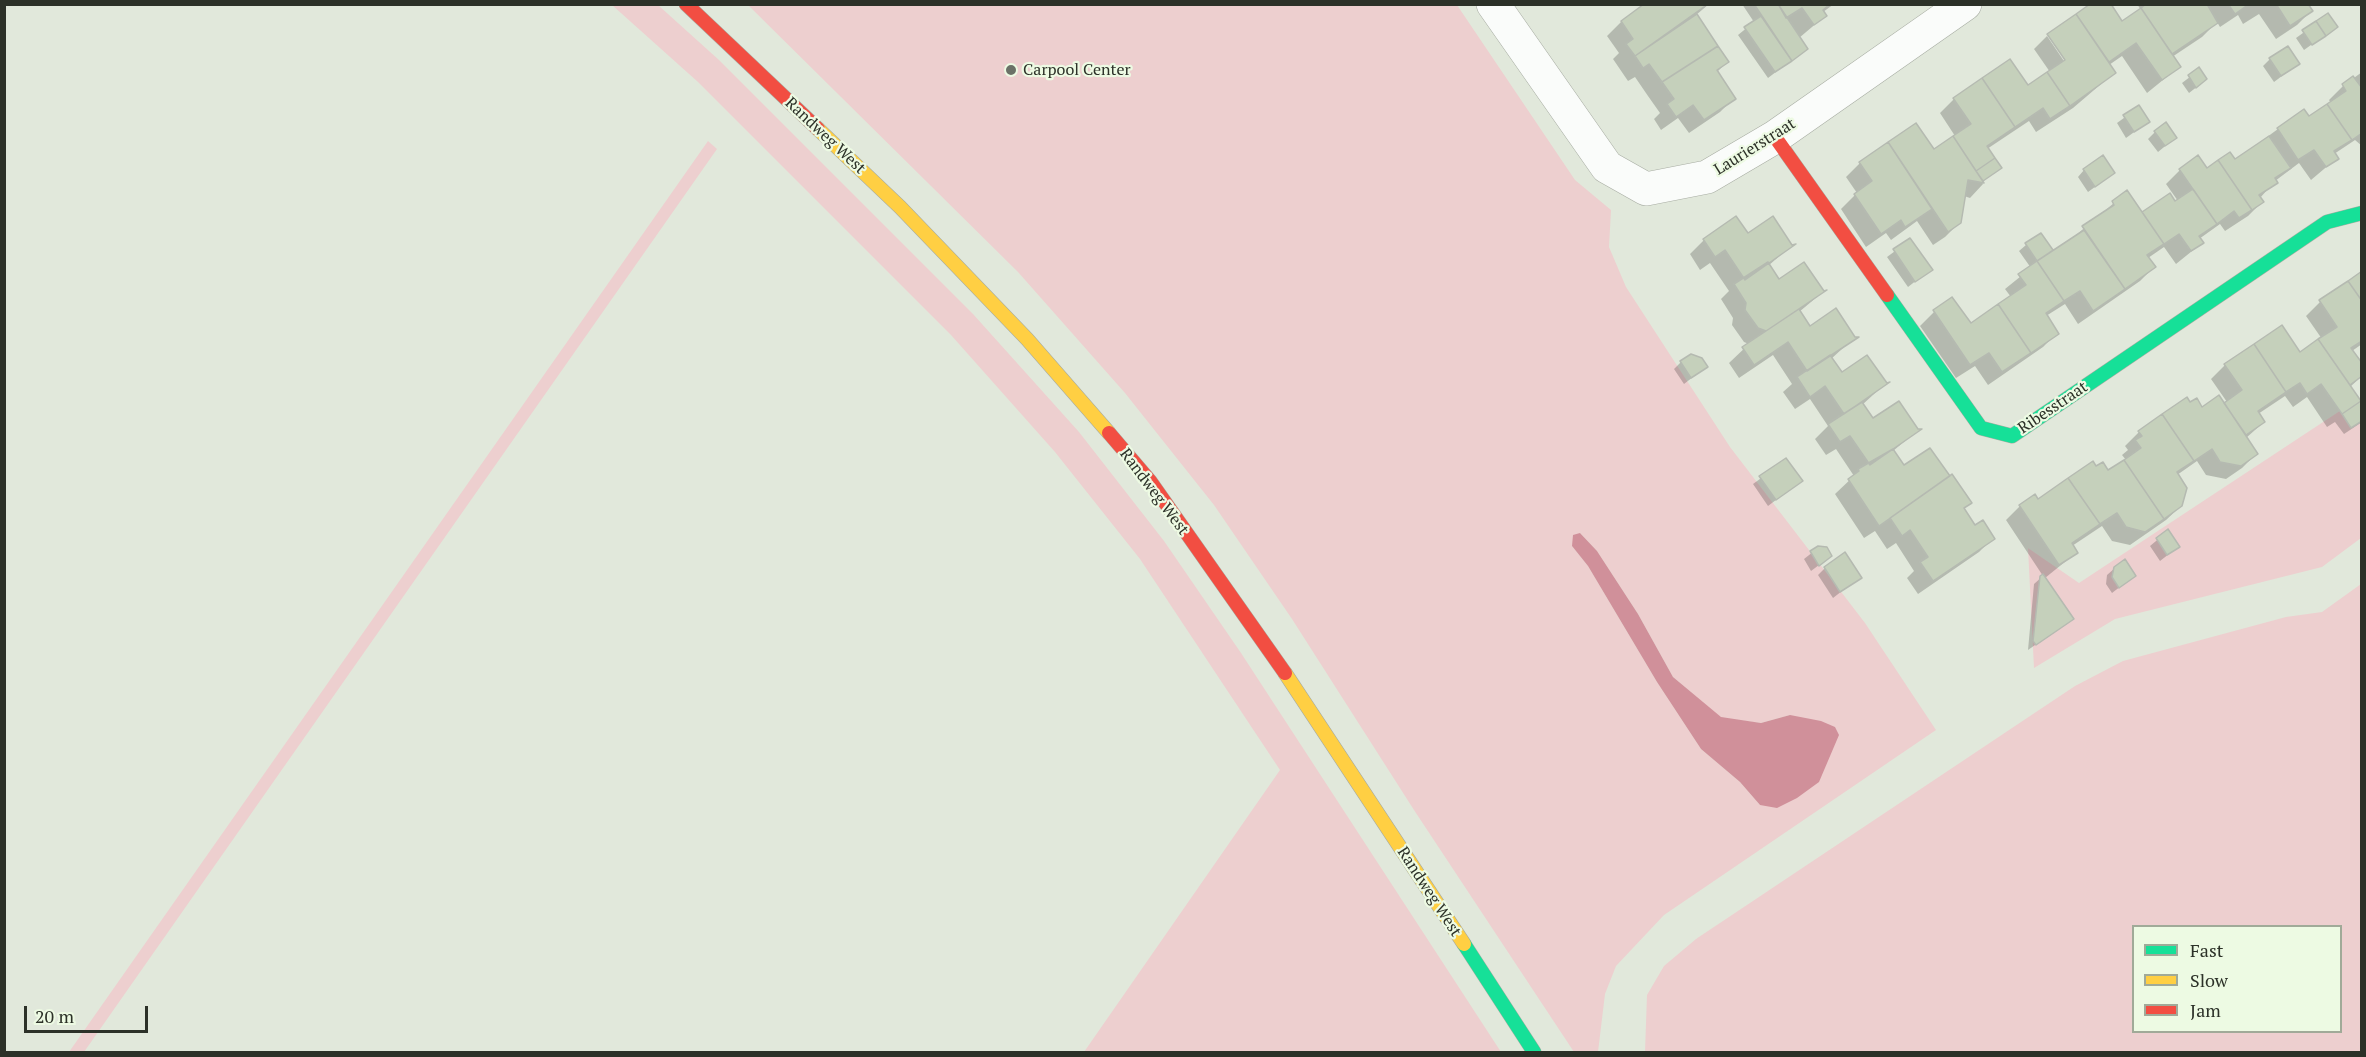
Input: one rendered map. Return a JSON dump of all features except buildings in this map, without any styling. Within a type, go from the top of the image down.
[{"type":"street","name":"Randweg West","points":[[686,4],[900,207],[1027,339],[1150,481],[1319,722],[1534,1053]]},
{"type":"street","name":"Laurierstraat","points":[[1492,4],[1607,167],[1646,189],[1707,177],[1775,136],[1965,4]]},
{"type":"street","name":"Ribesstraat","points":[[1775,136],[1981,428],[2012,436],[2327,222],[2361,213]]},
{"type":"shaded area","points":[[612,5],[658,5],[719,60],[973,314],[1079,432],[1164,541],[1241,653],[1501,1052],[1084,1052],[1280,770],[1140,559],[1055,452],[951,335],[698,82]]},
{"type":"shaded area","points":[[748,5],[1457,5],[1575,180],[1611,210],[1609,247],[1626,287],[1730,447],[1865,623],[1936,730],[1664,915],[1616,966],[1605,994],[1598,1052],[1574,1052],[1414,810],[1292,619],[1214,505],[1125,393],[1018,272]],"holes":[[[1580,533],[1597,551],[1638,614],[1673,677],[1721,718],[1761,723],[1790,715],[1760,805],[1740,782],[1701,749],[1657,682],[1588,566],[1572,546]]]},
{"type":"shaded area","points":[[708,141],[717,149],[84,1052],[69,1052]]},
{"type":"shaded area","points":[[2361,397],[2361,538],[2322,567],[2115,619],[2034,668],[2028,548],[2079,583]]},
{"type":"shaded area","points":[[1580,533],[1597,551],[1638,614],[1673,677],[1721,717],[1761,723],[1790,715],[1821,721],[1835,727],[1839,735],[1819,782],[1797,798],[1777,808],[1760,805],[1740,782],[1701,749],[1657,682],[1588,566],[1572,546],[1573,535]]},
{"type":"shaded area","points":[[2361,584],[2361,1052],[1645,1052],[1647,995],[1664,966],[1696,939],[2075,686],[2123,661],[2286,617],[2322,612]]},
{"type":"traffic: fast","points":[[1887,295],[1981,428],[2012,436],[2327,222],[2362,213]]},
{"type":"traffic: fast","points":[[1464,944],[1534,1052]]},
{"type":"traffic: slow","points":[[818,129],[900,207],[1027,339],[1109,433]]},
{"type":"traffic: slow","points":[[1285,673],[1464,944]]},
{"type":"traffic: jam","points":[[686,4],[818,129]]},
{"type":"traffic: jam","points":[[1775,137],[1887,295]]},
{"type":"traffic: jam","points":[[1109,433],[1150,481],[1285,673]]},
{"type":"place","name":"Carpool Center","points":[[1011,70]]}]
